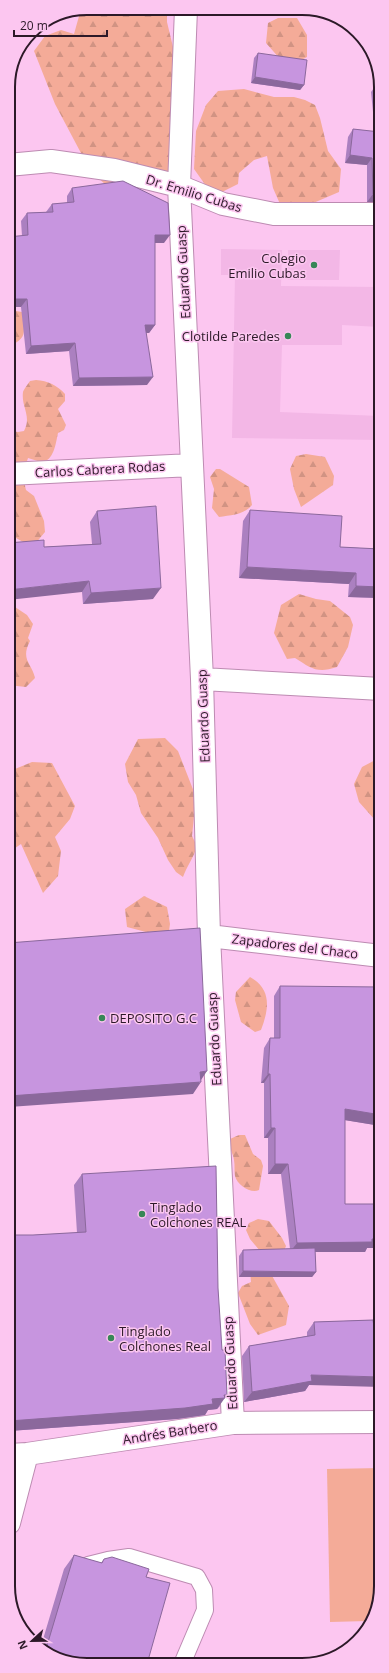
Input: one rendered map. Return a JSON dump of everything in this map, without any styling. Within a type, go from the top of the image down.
[{"type":"street","name":"Eduardo Guasp","points":[[186,15],[179,186],[202,679],[209,936],[233,1423]]},
{"type":"street","name":"Dr. Emilio Cubas","points":[[15,164],[52,161],[114,170],[179,186],[223,204],[274,214],[374,214]]},
{"type":"street","name":"Carlos Cabrera Rodas","points":[[15,474],[192,465]]},
{"type":"street","points":[[202,679],[374,689]]},
{"type":"street","name":"Zapadores del Chaco","points":[[209,936],[374,955]]},
{"type":"street","name":"Andrés Barbero","points":[[18,1454],[233,1423],[374,1422]]},
{"type":"street","points":[[15,1477],[18,1454]]},
{"type":"lane","points":[[88,1565],[129,1557],[197,1577],[204,1590],[205,1610],[185,1658]]},
{"type":"shaded area","name":"Clotilde Paredes","points":[[221,249],[282,250],[281,286],[374,287],[374,327],[342,325],[342,345],[282,345],[280,412],[374,416],[374,440],[232,438],[235,275],[221,275]]},
{"type":"shaded area","name":"Colegio Emilio Cubas","points":[[288,250],[340,250],[339,280],[288,280]]},
{"type":"green space","points":[[79,15],[167,15],[167,22],[178,68],[172,171],[134,183],[105,184],[91,172],[55,104],[34,51],[45,36],[61,30],[74,34]]},
{"type":"green space","points":[[278,18],[297,18],[307,35],[307,57],[292,65],[281,60],[266,43],[268,23]]},
{"type":"green space","points":[[244,89],[274,97],[294,97],[315,105],[320,118],[328,151],[341,169],[339,192],[290,213],[280,204],[273,188],[267,156],[254,160],[239,173],[238,184],[222,192],[209,190],[194,169],[196,131],[206,105],[218,91]]},
{"type":"green space","points":[[15,311],[22,312],[24,333],[15,343]]},
{"type":"green space","points":[[30,381],[44,381],[59,388],[65,394],[65,401],[58,409],[66,425],[64,430],[58,433],[54,451],[49,459],[41,462],[28,458],[24,474],[24,482],[26,490],[34,496],[44,521],[45,532],[35,544],[27,543],[15,537],[15,431],[24,431],[26,426],[27,416],[23,402],[23,392]]},
{"type":"green space","points":[[306,454],[325,457],[334,476],[333,485],[301,507],[294,489],[290,469],[296,456]]},
{"type":"green space","points":[[216,469],[220,469],[249,487],[252,505],[249,508],[237,514],[219,517],[212,508],[214,489],[210,477]]},
{"type":"green space","points":[[299,594],[330,601],[350,617],[353,625],[348,647],[337,667],[319,670],[310,667],[295,658],[287,659],[274,633],[281,605]]},
{"type":"green space","points":[[15,607],[27,615],[33,624],[28,638],[30,641],[27,647],[26,657],[35,678],[26,687],[15,686]]},
{"type":"green space","points":[[165,738],[178,751],[196,797],[192,836],[197,846],[183,877],[176,872],[168,860],[158,838],[141,813],[136,795],[128,782],[125,764],[138,739]]},
{"type":"green space","points":[[374,761],[374,819],[359,802],[354,784],[362,767]]},
{"type":"green space","points":[[32,762],[52,763],[75,806],[70,819],[55,837],[61,851],[58,876],[43,893],[21,844],[15,848],[15,769]]},
{"type":"green space","points":[[144,896],[167,907],[170,924],[169,931],[146,932],[127,927],[125,909]]},
{"type":"green space","points":[[250,977],[262,987],[267,1000],[266,1015],[261,1030],[255,1032],[241,1022],[235,1000],[236,992]]},
{"type":"green space","points":[[239,1135],[245,1135],[253,1154],[261,1160],[263,1166],[259,1190],[256,1191],[248,1190],[238,1183],[235,1176],[233,1154],[229,1142],[230,1139]]},
{"type":"green space","points":[[258,1219],[269,1221],[286,1246],[284,1251],[260,1251],[250,1239],[246,1230],[249,1223]]},
{"type":"green space","points":[[250,1270],[271,1274],[289,1306],[286,1325],[258,1335],[250,1324],[238,1293],[242,1286],[251,1282]]},
{"type":"green space","points":[[374,1468],[374,1591],[369,1614],[365,1621],[330,1622],[327,1469]]},
{"type":"building","points":[[258,53],[307,60],[304,85],[255,77]]},
{"type":"building","points":[[353,129],[374,131],[374,194],[372,158],[350,155]]},
{"type":"building","points":[[123,181],[168,203],[170,235],[155,235],[155,325],[145,325],[153,377],[79,378],[75,343],[31,346],[27,299],[15,299],[15,236],[28,235],[27,213],[53,212],[52,204],[74,202],[72,188]]},
{"type":"building","points":[[156,506],[161,588],[91,593],[89,581],[15,589],[15,542],[44,540],[44,547],[101,544],[97,511]]},
{"type":"building","points":[[250,510],[342,516],[340,547],[374,549],[374,587],[356,586],[356,573],[247,567]]},
{"type":"building","name":"DEPOSITO G.C","points":[[200,928],[207,1071],[200,1072],[201,1082],[15,1096],[15,942]]},
{"type":"building","points":[[280,986],[374,987],[374,1114],[345,1109],[345,1204],[374,1204],[374,1239],[372,1239],[372,1242],[297,1243],[288,1164],[275,1164],[275,1128],[271,1128],[270,1074],[268,1074],[270,1038],[280,1038]]},
{"type":"building","points":[[216,1166],[218,1288],[222,1350],[225,1350],[227,1395],[224,1395],[225,1398],[212,1399],[213,1404],[185,1408],[15,1421],[15,1235],[86,1232],[82,1174]]},
{"type":"building","points":[[315,1248],[316,1272],[243,1271],[243,1250]]},
{"type":"building","points":[[373,1320],[374,1377],[311,1375],[312,1381],[252,1392],[249,1346],[315,1335],[314,1322]]},
{"type":"building","points":[[74,1555],[102,1563],[104,1559],[112,1557],[149,1569],[146,1577],[170,1583],[149,1658],[82,1658],[59,1653],[52,1649],[52,1629]]},
{"type":"place","name":"Colegio Emilio Cubas","points":[[314,265]]},
{"type":"place","name":"Clotilde Paredes","points":[[288,336]]},
{"type":"place","name":"DEPOSITO G.C","points":[[102,1018]]},
{"type":"place","name":"Tinglado Colchones REAL","points":[[142,1214]]},
{"type":"place","name":"Tinglado Colchones Real","points":[[111,1338]]}]
